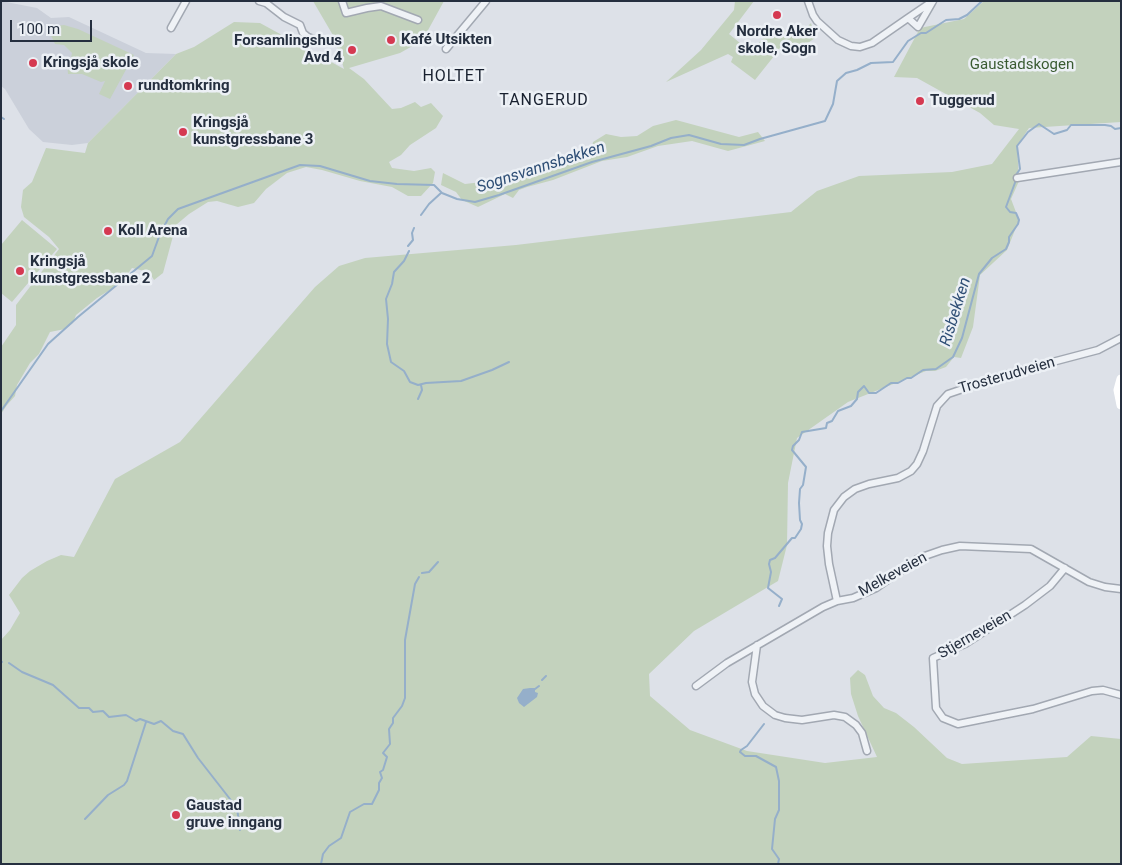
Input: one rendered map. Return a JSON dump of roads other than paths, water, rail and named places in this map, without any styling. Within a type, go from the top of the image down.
[{"type":"street","points":[[171,28],[186,1]]},
{"type":"street","points":[[259,1],[266,3],[284,17],[300,25],[303,33],[313,38]]},
{"type":"street","points":[[342,1],[346,13],[366,4],[381,6],[418,20]]},
{"type":"street","points":[[446,48],[486,1]]},
{"type":"street","points":[[808,1],[817,21],[838,40],[851,46],[860,47],[872,43],[933,1]]},
{"type":"street","points":[[908,18],[918,27],[933,1]]},
{"type":"street","points":[[1017,178],[1121,162]]},
{"type":"street","name":"Trosterudveien","points":[[837,601],[827,546],[834,510],[844,496],[854,489],[898,478],[911,471],[917,464],[923,451],[937,406],[948,394],[1007,374],[1098,350],[1121,338]]},
{"type":"street","points":[[1121,379],[1118,390],[1121,405]]},
{"type":"street","name":"Melkeveien","points":[[696,686],[721,667],[757,645],[837,601],[853,598],[876,588],[919,558],[942,550],[960,546],[1031,549],[1089,582],[1121,589]]},
{"type":"street","name":"Stjerneveien","points":[[1065,568],[1050,586],[1025,605],[965,644],[933,658],[936,708],[943,718],[958,724],[1033,709],[1092,690],[1103,690],[1121,695]]},
{"type":"street","points":[[757,645],[752,682],[755,694],[763,706],[785,718],[802,720],[834,715],[845,717],[856,725],[862,733],[867,751]]},
{"type":"water","points":[[535,688],[535,692],[538,693],[537,697],[524,707],[517,698],[523,689]]},
{"type":"waterway","name":"Sognsvannsbekken","points":[[1,411],[48,344],[152,256],[168,219],[178,209],[300,165],[320,166],[370,181],[434,185],[442,193],[457,199],[475,202],[592,162],[651,146],[671,138],[689,135],[721,144],[744,145],[825,121],[833,104],[837,81],[846,73],[871,63],[893,62],[908,41],[921,33],[926,33],[946,20],[959,19],[967,15],[982,1]]},
{"type":"waterway","name":"Risbekken","points":[[1016,175],[1020,169],[1017,146],[1028,132],[1039,124],[1054,134],[1067,130],[1071,125],[1105,125],[1115,129],[1121,128]]},
{"type":"waterway","name":"Risbekken","points":[[779,606],[782,599],[768,588],[771,572],[770,560],[775,558],[792,538],[795,538],[802,524],[799,503],[800,489],[803,485],[806,467],[792,450],[793,446],[799,440],[802,432],[826,428],[827,423],[832,421],[838,411],[851,406],[857,399],[858,392],[864,386],[869,393],[876,393],[891,383],[898,383],[911,378],[923,370],[936,369],[953,357],[962,338],[979,274],[992,258],[1006,249],[1009,237],[1018,224],[1019,220],[1016,213],[1010,212],[1006,207],[1016,180]]},
{"type":"waterway","points":[[421,215],[441,193]]},
{"type":"waterway","points":[[408,246],[413,240],[412,233],[414,228]]},
{"type":"waterway","points":[[409,251],[404,261],[394,272],[386,299],[388,319],[387,344],[391,362],[404,371],[410,382],[418,385],[461,381],[509,362]]},
{"type":"waterway","points":[[418,399],[422,390],[421,385]]},
{"type":"waterway","points":[[422,573],[429,572],[438,562]]},
{"type":"waterway","points":[[321,864],[323,854],[329,846],[341,838],[350,812],[364,804],[372,804],[379,790],[379,783],[382,778],[380,772],[383,770],[387,757],[383,753],[390,744],[389,729],[405,698],[405,640],[415,584],[419,577]]},
{"type":"waterway","points":[[9,663],[22,672],[53,685],[79,708],[89,708],[93,712],[103,711],[109,717],[126,715],[136,721],[140,719],[154,724],[161,721],[173,731],[183,734],[198,758],[237,808],[240,830]]},
{"type":"waterway","points":[[542,680],[546,676]]},
{"type":"waterway","points":[[535,689],[539,686]]},
{"type":"waterway","points":[[85,819],[108,795],[127,781],[146,722]]},
{"type":"waterway","name":"Risbekken","points":[[764,724],[740,752],[745,756],[756,756],[776,767],[779,781],[779,810],[775,819],[772,849],[779,859],[778,864]]},
{"type":"place","name":"Nordre Aker skole, Sogn","points":[[777,15]]},
{"type":"place","name":"Kafé Utsikten","points":[[391,40]]},
{"type":"place","name":"Forsamlingshus Avd 4","points":[[352,50]]},
{"type":"place","name":"Kringsjå skole","points":[[33,63]]},
{"type":"place","name":"rundtomkring","points":[[128,86]]},
{"type":"place","name":"Tuggerud","points":[[920,101]]},
{"type":"place","name":"Kringsjå kunstgressbane 3","points":[[183,132]]},
{"type":"place","name":"Koll Arena","points":[[108,231]]},
{"type":"place","name":"Kringsjå kunstgressbane 2","points":[[20,271]]},
{"type":"place","name":"Gaustad gruve inngang","points":[[176,815]]},
{"type":"district","name":"HOLTET","points":[[454,77]]},
{"type":"district","name":"TANGERUD","points":[[544,101]]},
{"type":"park label","name":"Gaustadskogen","points":[[1022,65]]}]
